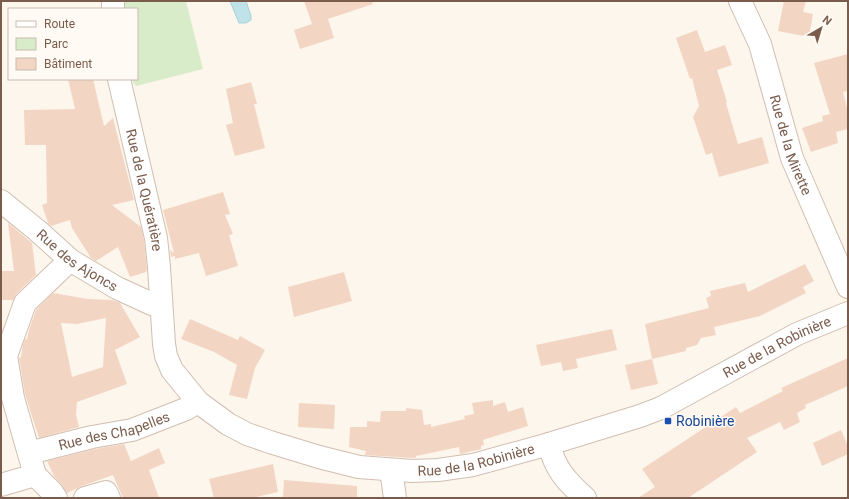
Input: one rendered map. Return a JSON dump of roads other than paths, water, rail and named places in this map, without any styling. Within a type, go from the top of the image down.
[{"type":"street","name":"Rue de la Mirette","points":[[740,1],[760,44],[792,158],[848,286]]},
{"type":"street","name":"Rue de la Quératière","points":[[119,80],[156,238],[160,267],[161,303]]},
{"type":"street","name":"Rue des Ajoncs","points":[[1,201],[70,260],[117,288],[152,304],[161,303]]},
{"type":"street","points":[[56,498],[35,475],[13,398],[6,356],[25,303],[70,260]]},
{"type":"street","name":"Rue de la Robinière","points":[[161,303],[164,344],[166,356],[172,370],[198,402],[228,424],[248,434],[270,442],[319,457],[359,467],[391,470],[438,470],[473,465],[549,444],[640,416],[660,408],[797,334],[848,313]]},
{"type":"street","name":"Rue des Chapelles","points":[[29,453],[92,437],[132,430],[186,409],[198,402]]},
{"type":"street","points":[[549,444],[553,460],[566,479],[585,498]]},
{"type":"street","points":[[391,470],[396,498]]},
{"type":"street","points":[[1,485],[35,475]]},
{"type":"street","points":[[86,498],[106,492],[109,498]]},
{"type":"water","points":[[230,1],[246,1],[251,20],[246,23],[239,23]]},
{"type":"place","name":"Robinière","points":[[668,421]]}]
